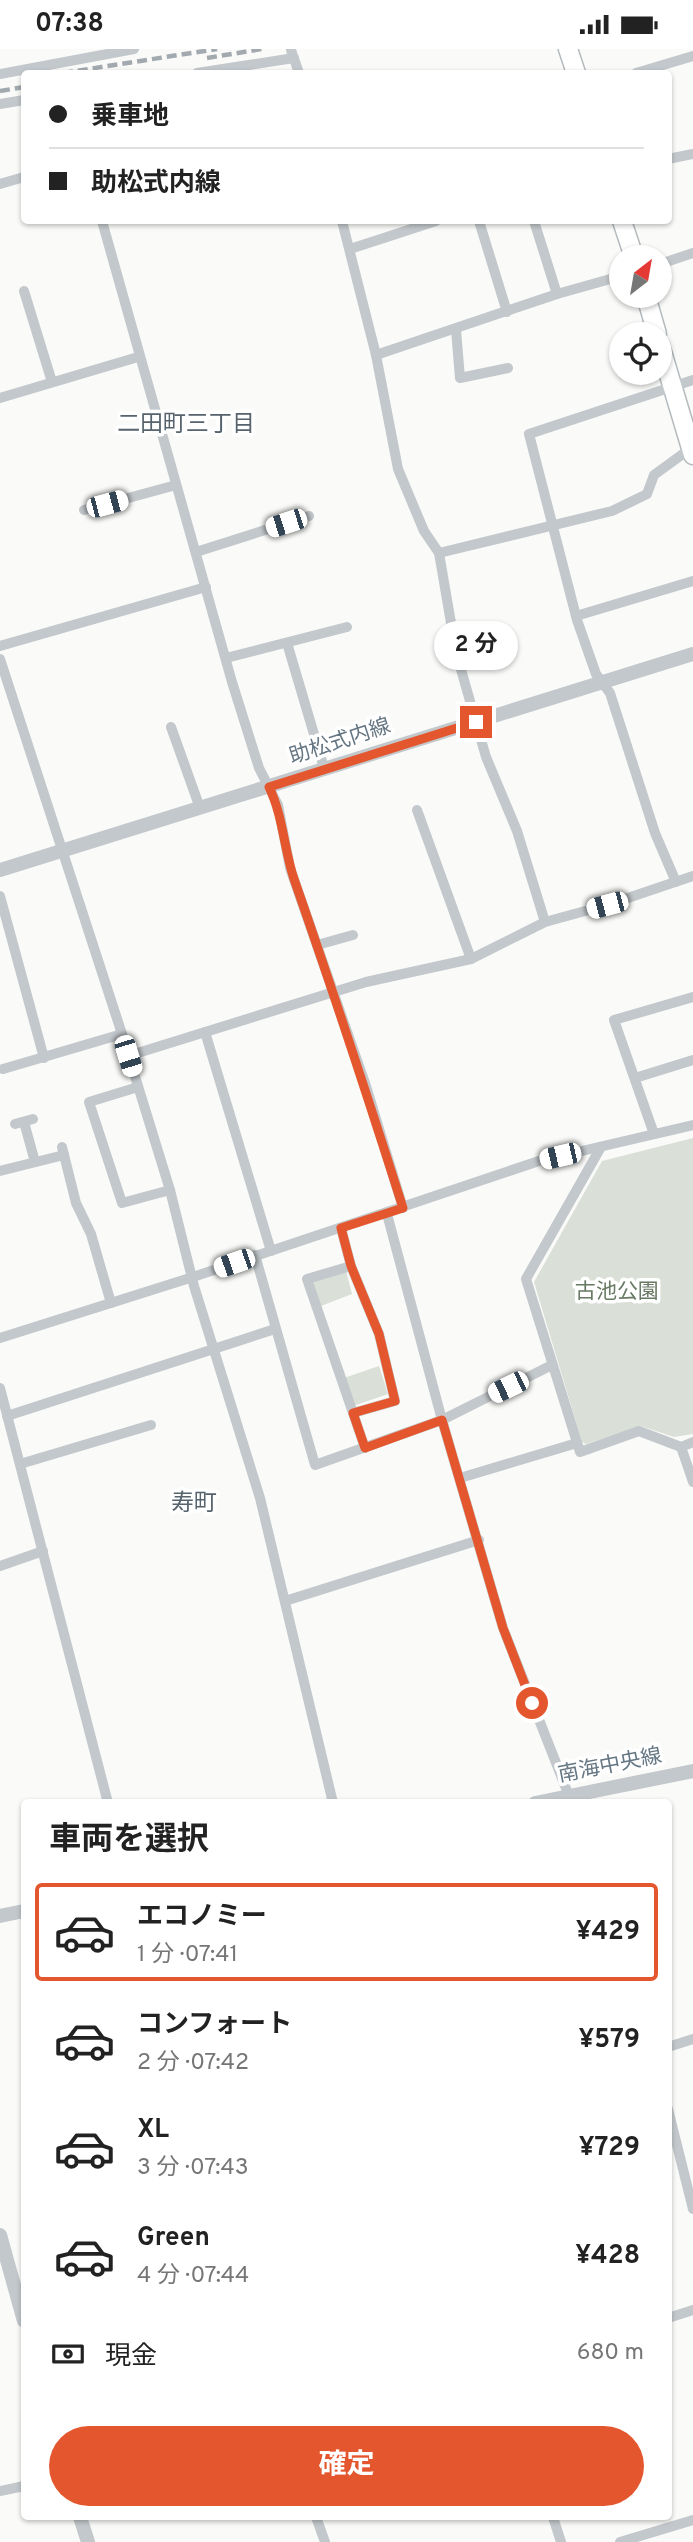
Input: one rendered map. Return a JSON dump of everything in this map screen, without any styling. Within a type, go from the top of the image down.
[{"type":"main road","points":[[568,49],[575,70]]},
{"type":"main road","points":[[623,224],[630,245]]},
{"type":"main road","points":[[671,386],[692,452]]},
{"type":"street","points":[[53,69],[134,49]]},
{"type":"street","points":[[212,70],[292,54]]},
{"type":"street","points":[[647,70],[693,57]]},
{"type":"street","points":[[0,74],[21,72]]},
{"type":"street","points":[[0,104],[21,100]]},
{"type":"street","points":[[672,158],[693,154]]},
{"type":"street","points":[[0,184],[21,178]]},
{"type":"street","points":[[103,224],[138,358],[226,658],[260,768],[278,805],[290,868],[403,1208]]},
{"type":"street","points":[[343,224],[376,355],[398,469],[424,531],[439,554],[456,652],[486,757],[517,831],[545,922]]},
{"type":"street","points":[[350,249],[427,224]]},
{"type":"street","points":[[480,224],[507,312]]},
{"type":"street","points":[[535,224],[557,294]]},
{"type":"street","points":[[672,260],[693,253]]},
{"type":"street","points":[[376,355],[456,331],[557,294],[609,279]]},
{"type":"street","points":[[24,291],[52,382]]},
{"type":"street","points":[[456,331],[460,378],[508,368]]},
{"type":"street","points":[[0,398],[138,358]]},
{"type":"street","points":[[676,882],[655,833],[610,693],[601,683],[576,616],[551,528],[529,434],[693,380]]},
{"type":"street","points":[[439,554],[612,511],[647,495],[653,475],[692,452]]},
{"type":"street","points":[[83,510],[176,485]]},
{"type":"street","points":[[196,552],[309,516]]},
{"type":"street","points":[[576,616],[693,581]]},
{"type":"street","points":[[0,646],[206,587]]},
{"type":"street","points":[[226,658],[347,627]]},
{"type":"street","points":[[287,642],[324,768]]},
{"type":"street","name":"助松式内線","points":[[0,870],[693,655]]},
{"type":"street","points":[[0,659],[122,1034],[260,1498],[332,1799]]},
{"type":"street","points":[[171,727],[200,808]]},
{"type":"street","points":[[417,810],[471,959]]},
{"type":"street","points":[[128,1056],[333,992],[471,959],[545,922],[693,876]]},
{"type":"street","points":[[0,896],[44,1058]]},
{"type":"street","points":[[317,945],[353,935]]},
{"type":"street","points":[[654,1134],[614,1020],[693,997]]},
{"type":"street","points":[[205,1032],[271,1251]]},
{"type":"street","points":[[3,1069],[122,1034]]},
{"type":"street","points":[[635,1078],[693,1060]]},
{"type":"street","points":[[138,1087],[89,1102],[122,1203],[170,1190]]},
{"type":"street","points":[[24,1122],[35,1162]]},
{"type":"street","points":[[0,1338],[387,1214],[539,1161],[693,1125]]},
{"type":"street","points":[[601,1147],[526,1279],[552,1365],[580,1452],[639,1431],[681,1447],[693,1442]]},
{"type":"street","points":[[0,1171],[63,1151],[76,1203],[91,1234],[111,1303]]},
{"type":"street","points":[[387,1214],[442,1420],[503,1628],[570,1799]]},
{"type":"street","points":[[341,1228],[351,1266],[379,1334],[395,1401],[353,1413]]},
{"type":"street","points":[[255,1255],[315,1465],[442,1420],[552,1365]]},
{"type":"street","points":[[351,1266],[307,1279],[365,1448]]},
{"type":"street","points":[[7,1416],[275,1329]]},
{"type":"street","points":[[0,1388],[106,1799]]},
{"type":"street","points":[[20,1464],[151,1425]]},
{"type":"street","points":[[460,1478],[577,1443]]},
{"type":"street","points":[[681,1447],[693,1482]]},
{"type":"street","points":[[285,1601],[479,1540]]},
{"type":"street","points":[[0,1566],[43,1551]]},
{"type":"street","name":"南海中央線","points":[[570,1799],[693,1771]]},
{"type":"street","points":[[0,1916],[21,1912]]},
{"type":"street","points":[[672,2046],[693,2039]]},
{"type":"street","points":[[672,2125],[693,2209]]},
{"type":"street","points":[[0,2235],[21,2310]]},
{"type":"street","points":[[672,2317],[693,2311]]},
{"type":"street","points":[[0,2491],[21,2487]]},
{"type":"street","points":[[81,2520],[88,2542]]},
{"type":"street","points":[[317,2520],[325,2542]]},
{"type":"street","points":[[554,2520],[561,2542]]},
{"type":"street","points":[[620,2542],[648,2538],[693,2520]]},
{"type":"green space","name":"古池公園","points":[[693,1138],[693,1434],[674,1437],[641,1426],[586,1444],[582,1442],[534,1282],[602,1161]]},
{"type":"green space","points":[[346,1271],[352,1294],[321,1306],[312,1280]]},
{"type":"green space","points":[[379,1366],[388,1394],[353,1406],[344,1378]]},
{"type":"railway","points":[[82,70],[217,49]]},
{"type":"railway","points":[[207,58],[262,49]]},
{"type":"railway","points":[[0,91],[21,88]]},
{"type":"district","name":"二田町三丁目","points":[[186,425]]},
{"type":"district","name":"寿町","points":[[194,1504]]},
{"type":"route","points":[[476,722],[269,787],[278,805],[290,868],[366,1086],[403,1208],[341,1228],[351,1266],[379,1334],[395,1401],[353,1413],[365,1448],[442,1420],[485,1558],[503,1628],[532,1703]]}]
